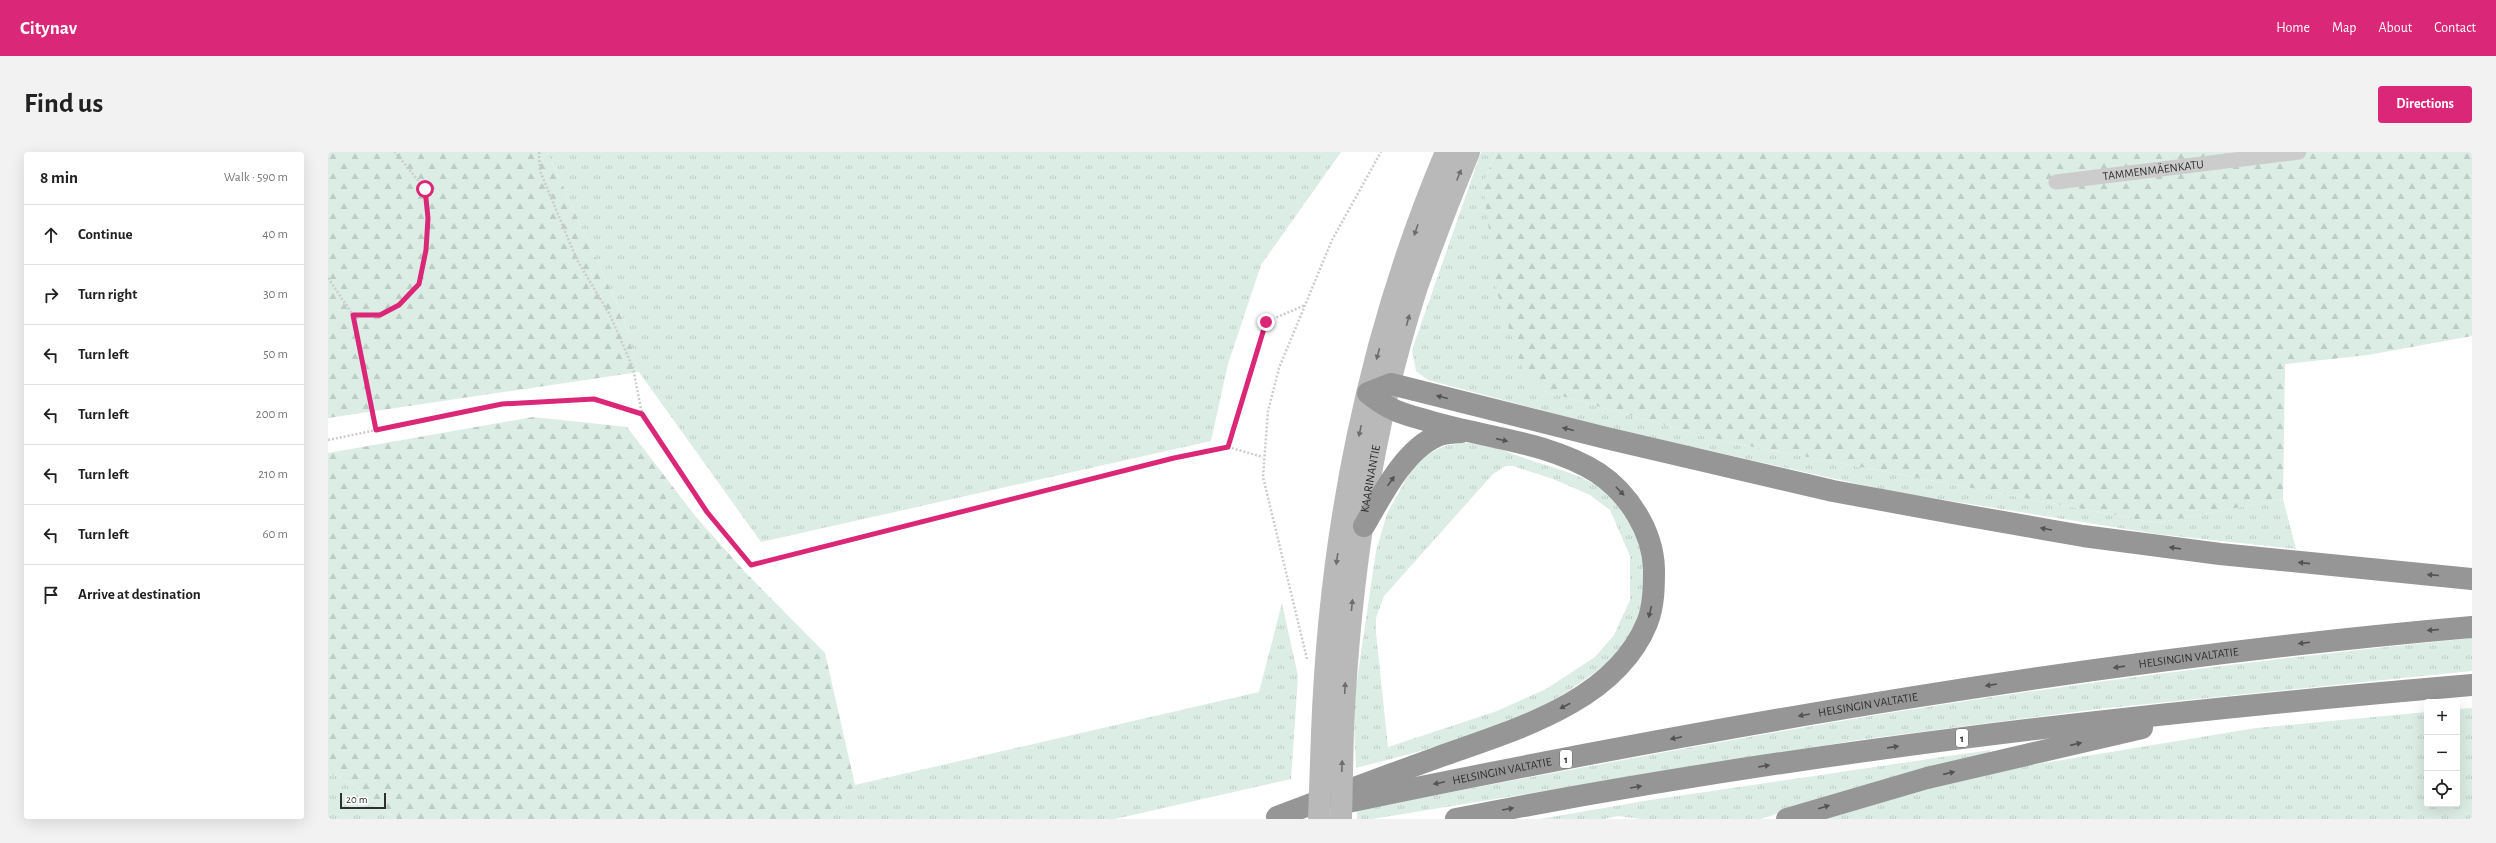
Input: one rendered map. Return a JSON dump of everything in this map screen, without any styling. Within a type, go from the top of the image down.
[{"type":"highway","points":[[1273,818],[1535,722],[1597,686],[1626,657],[1648,622],[1652,602],[1653,564],[1647,540],[1627,499],[1607,480],[1572,461],[1528,446],[1464,431],[1386,408],[1368,393],[1390,384],[1606,438],[1833,491],[1969,516],[2083,536],[2220,554],[2472,579]]},
{"type":"highway","points":[[1364,526],[1385,490],[1408,458],[1438,435],[1464,431]]},
{"type":"highway","name":"HELSINGIN VALTATIE","points":[[1273,818],[1495,772],[1856,705],[2019,680],[2216,654],[2347,638],[2472,627]]},
{"type":"highway","name":"1","points":[[1456,819],[1687,778],[1863,751],[2244,705],[2472,685]]},
{"type":"highway","points":[[1787,819],[1926,778],[2244,705]]},
{"type":"main road","name":"KAARINANTIE","points":[[1319,819],[1324,672],[1332,589],[1348,488],[1368,393],[1396,287],[1428,193],[1446,152]]},
{"type":"main road","name":"KAARINANTIE","points":[[1341,819],[1343,727],[1352,602],[1370,481],[1390,384],[1416,291],[1469,152]]},
{"type":"street","name":"TAMMENMÄENKATU","points":[[2056,182],[2299,152]]},
{"type":"path","points":[[353,315],[380,315],[399,305],[419,284],[426,250],[428,218],[425,189],[395,152]]},
{"type":"path","points":[[539,152],[540,171],[577,260],[610,315],[633,368],[642,414],[707,512],[751,565],[1174,458],[1228,447],[1263,457]]},
{"type":"path","points":[[1307,662],[1263,478],[1263,457],[1268,411],[1278,368],[1332,240],[1381,152]]},
{"type":"path","points":[[328,278],[353,315],[376,430]]},
{"type":"path","points":[[1228,447],[1266,322],[1305,305]]},
{"type":"path","points":[[328,440],[502,404],[594,399],[642,414]]},
{"type":"green space","points":[[328,152],[547,152],[623,317],[639,372],[328,418]]},
{"type":"green space","points":[[547,152],[1341,152],[1261,265],[1228,364],[1211,441],[761,542],[639,372],[623,317]]},
{"type":"green space","points":[[1481,152],[1496,152],[1483,184],[1540,390],[1722,441],[2157,523],[2283,499],[2296,549],[2157,534],[1889,491],[1613,429],[1428,380],[1416,371],[1412,350]]},
{"type":"green space","points":[[1496,152],[2472,152],[2472,336],[2368,355],[2285,364],[2283,499],[2157,523],[1722,441],[1540,390],[1523,371],[1497,292],[1483,184]]},
{"type":"green space","points":[[533,417],[627,427],[696,517],[746,573],[825,653],[855,785],[829,819],[397,819],[352,783],[328,772],[328,453]]},
{"type":"green space","points":[[1462,443],[1483,443],[1581,477],[1601,489],[1610,496],[1625,513],[1635,533],[1642,553],[1644,575],[1643,597],[1637,618],[1627,638],[1614,656],[1593,674],[1554,700],[1528,714],[1472,736],[1356,768],[1353,707],[1376,551],[1387,514],[1412,468],[1426,455],[1444,446]],"holes":[[[1506,466],[1513,466],[1553,479],[1590,495],[1610,510],[1630,556],[1630,600],[1614,635],[1595,657],[1546,689],[1497,711],[1388,747],[1376,633],[1376,618],[1384,596],[1493,474]]]},
{"type":"green space","points":[[1282,603],[1298,676],[1291,779],[1115,819],[829,819],[855,785],[1259,692]]},
{"type":"green space","points":[[2472,638],[2472,671],[2098,709],[1858,740],[1372,819],[1357,819],[1357,810],[1853,719],[2085,684],[2317,655]]},
{"type":"green space","points":[[2472,708],[2472,819],[1823,819],[1965,776],[2256,728],[2424,712],[2424,807],[2460,807],[2460,709]]},
{"type":"green space","points":[[1990,750],[1990,755],[1849,790],[1761,819],[1641,819],[1618,816],[1604,819],[1540,819],[1650,800]]},
{"type":"green space","points":[[328,772],[352,783],[397,819],[328,819]]},
{"type":"route","points":[[425,189],[428,218],[426,250],[419,284],[399,305],[380,315],[353,315],[376,430],[502,404],[594,399],[642,414],[707,512],[751,565],[1174,458],[1228,447],[1266,322]]}]
